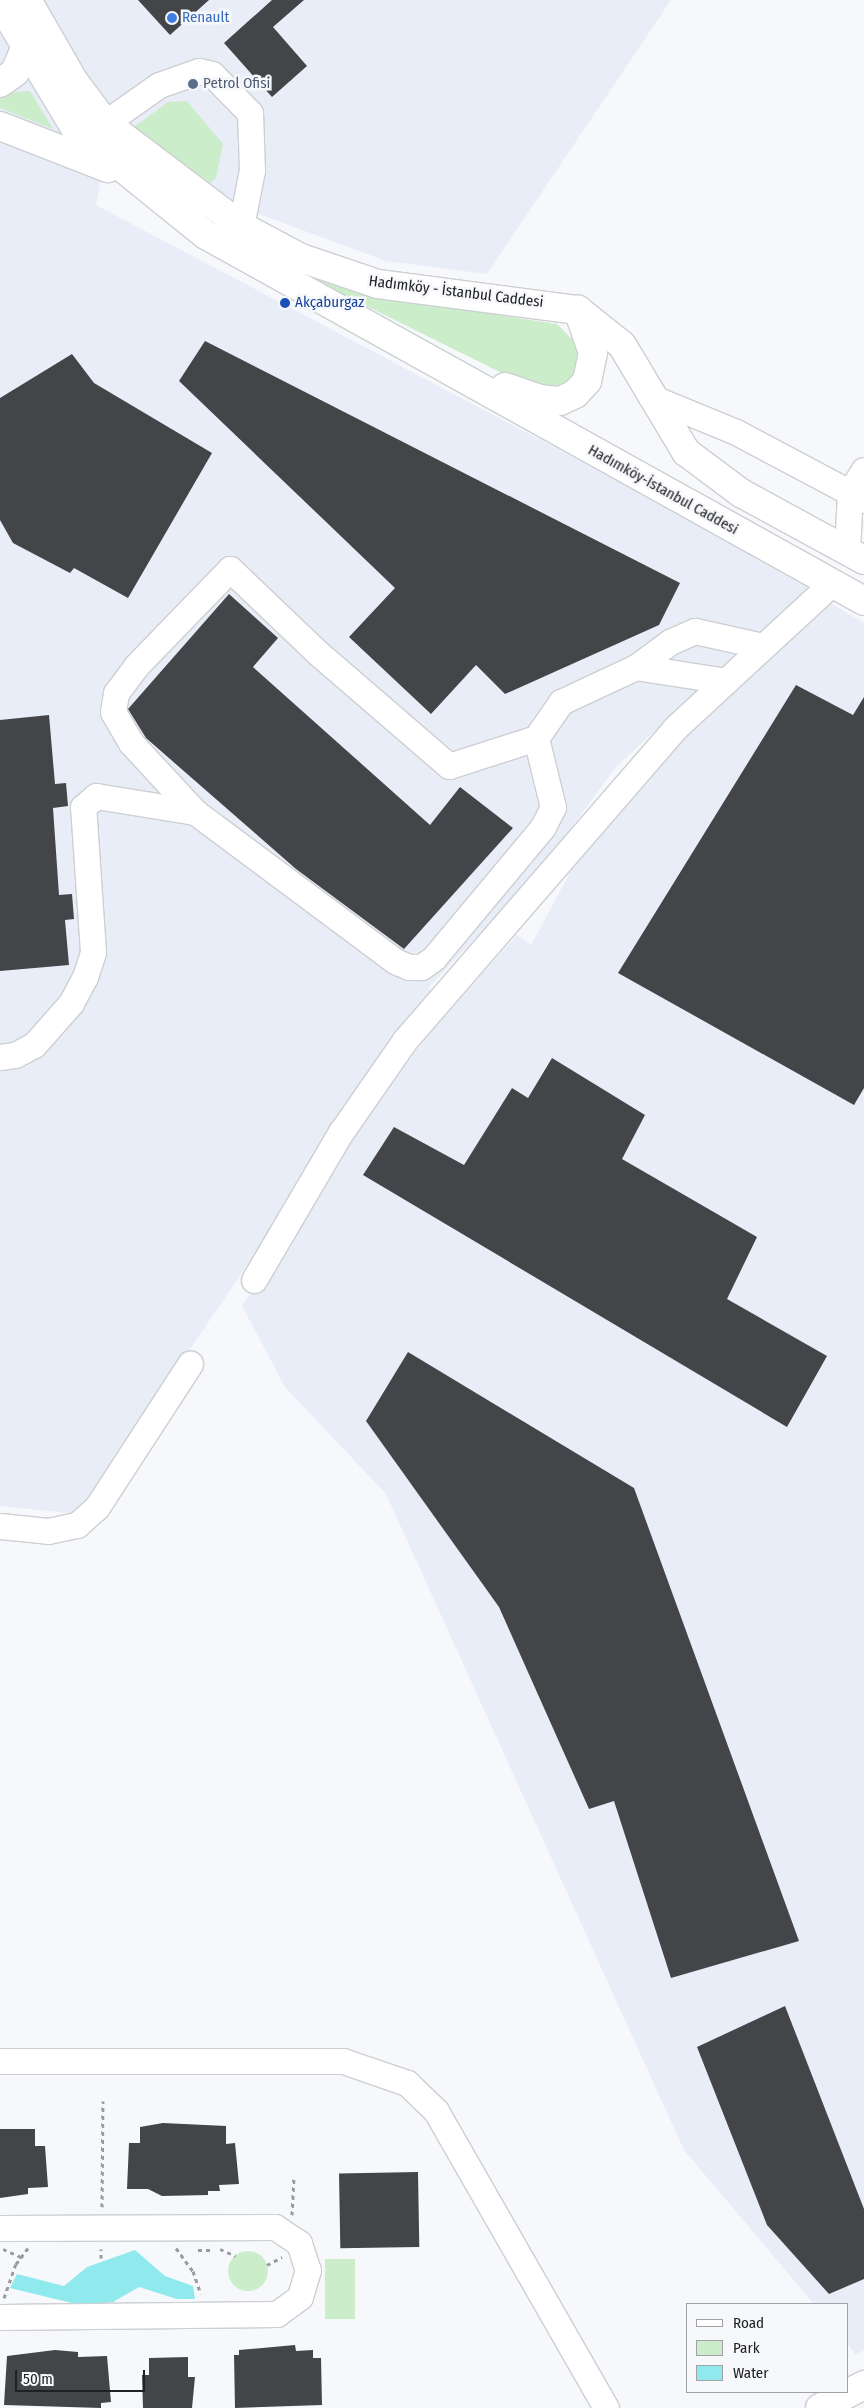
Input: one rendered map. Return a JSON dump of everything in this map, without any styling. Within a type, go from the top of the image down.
[{"type":"main road","name":"Hadımköy - İstanbul Caddesi","points":[[32,2],[75,83],[105,123],[241,226],[301,258],[378,284],[578,310]]},
{"type":"main road","points":[[0,3],[25,49],[77,132],[128,176],[206,234],[464,378],[540,399],[560,401],[575,394],[587,381],[593,353],[578,310]]},
{"type":"main road","points":[[0,83],[15,72],[25,49]]},
{"type":"main road","points":[[0,126],[128,176]]},
{"type":"main road","points":[[578,310],[613,333],[686,452],[741,493],[856,556],[831,584]]},
{"type":"main road","name":"Hadımköy-İstanbul Caddesi","points":[[464,378],[864,601]]},
{"type":"main road","points":[[849,2393],[864,2385]]},
{"type":"main road","points":[[820,2408],[849,2393]]},
{"type":"street","points":[[105,123],[159,85],[199,71],[212,74],[250,113],[252,170],[241,226]]},
{"type":"street","points":[[651,397],[736,432],[857,496]]},
{"type":"street","points":[[856,556],[857,496],[864,470]]},
{"type":"street","points":[[536,738],[553,807],[525,849],[434,958],[421,967],[395,961],[194,812],[131,744],[113,712],[116,693],[136,666],[230,569],[318,653],[449,766],[536,738],[561,702],[636,668],[670,642],[695,631],[762,646]]},
{"type":"street","points":[[254,1280],[341,1132],[405,1040],[532,897],[581,831],[675,728],[831,584]]},
{"type":"street","points":[[636,668],[726,681]]},
{"type":"street","points":[[0,1057],[15,1055],[34,1045],[71,1003],[85,977],[93,952],[83,807],[96,796],[194,812]]},
{"type":"street","points":[[0,1526],[48,1531],[77,1525],[97,1507],[190,1364]]},
{"type":"street","points":[[0,2061],[343,2061],[407,2084],[436,2111],[606,2408]]},
{"type":"street","points":[[0,2228],[275,2227],[299,2244],[307,2263],[306,2285],[290,2308],[277,2314],[0,2317]]},
{"type":"path","points":[[101,2258],[103,2101]]},
{"type":"path","points":[[0,2317],[5,2291],[22,2257],[50,2227]]},
{"type":"path","points":[[156,2227],[193,2271],[204,2315]]},
{"type":"path","points":[[0,2249],[22,2257]]},
{"type":"shaded area","points":[[0,0],[671,0],[487,274],[386,261],[105,157],[96,205],[813,584],[616,767],[538,873],[428,988],[432,993],[78,1514],[0,1506]]},
{"type":"shaded area","points":[[824,599],[864,623],[864,2350],[856,2355],[849,2346],[849,2303],[813,2303],[684,2150],[386,1494],[285,1387],[242,1306],[390,1083],[449,1010],[517,935],[531,945],[580,854],[654,768]]},
{"type":"green space","points":[[30,91],[53,129],[0,108],[0,93]]},
{"type":"green space","points":[[187,101],[223,144],[216,178],[210,183],[134,127],[168,102]]},
{"type":"green space","points":[[275,261],[363,294],[557,324],[579,346],[580,371],[560,390],[530,387]]},
{"type":"green space","points":[[248,2251],[262,2257],[268,2271],[262,2285],[248,2291],[234,2285],[228,2271],[234,2257]]},
{"type":"green space","points":[[325,2259],[355,2259],[355,2319],[325,2319]]},
{"type":"water","points":[[135,2250],[165,2276],[193,2286],[195,2299],[177,2299],[139,2287],[113,2302],[84,2306],[10,2288],[17,2274],[64,2286],[87,2267]]},
{"type":"building","name":"Renault","points":[[138,0],[209,0],[170,35]]},
{"type":"building","points":[[272,0],[304,0],[273,27],[307,66],[272,97],[224,43]]},
{"type":"building","points":[[205,341],[680,583],[659,625],[505,694],[476,665],[431,714],[349,637],[395,588],[179,381]]},
{"type":"building","points":[[72,354],[94,383],[212,453],[128,598],[74,568],[70,573],[13,543],[0,520],[0,398]]},
{"type":"building","points":[[229,594],[278,638],[253,667],[430,825],[460,787],[513,828],[404,949],[296,869],[146,738],[128,709]]},
{"type":"building","points":[[796,685],[853,715],[864,697],[864,1088],[854,1105],[618,973]]},
{"type":"building","points":[[49,715],[55,784],[66,783],[68,806],[53,808],[59,895],[72,894],[74,919],[65,920],[69,965],[0,971],[0,720]]},
{"type":"building","points":[[552,1058],[645,1115],[622,1159],[757,1237],[727,1299],[827,1356],[787,1427],[363,1175],[394,1127],[464,1165],[512,1088],[528,1098]]},
{"type":"building","points":[[408,1352],[634,1488],[799,1941],[671,1978],[614,1801],[589,1809],[499,1607],[366,1421]]},
{"type":"building","points":[[785,2006],[864,2209],[864,2279],[829,2294],[767,2225],[697,2047]]},
{"type":"building","points":[[163,2123],[226,2126],[226,2144],[235,2143],[239,2184],[219,2185],[220,2191],[208,2191],[208,2195],[162,2196],[148,2189],[127,2189],[129,2143],[140,2143],[140,2127]]},
{"type":"building","points":[[0,2129],[35,2129],[35,2146],[45,2146],[48,2187],[28,2188],[28,2194],[0,2198]]},
{"type":"building","points":[[418,2172],[419,2247],[340,2248],[339,2173]]},
{"type":"building","points":[[295,2345],[296,2351],[313,2350],[313,2358],[321,2358],[322,2405],[235,2408],[234,2355],[239,2355],[239,2350]]},
{"type":"building","points":[[55,2350],[78,2352],[78,2357],[107,2356],[111,2402],[101,2403],[101,2408],[4,2405],[7,2356]]},
{"type":"building","points":[[188,2357],[188,2377],[195,2377],[192,2408],[143,2408],[142,2375],[149,2375],[149,2358]]},
{"type":"place","name":"Renault","points":[[172,18]]},
{"type":"place","name":"Petrol Ofisi","points":[[193,84]]},
{"type":"place","name":"Akçaburgaz","points":[[285,303]]}]
